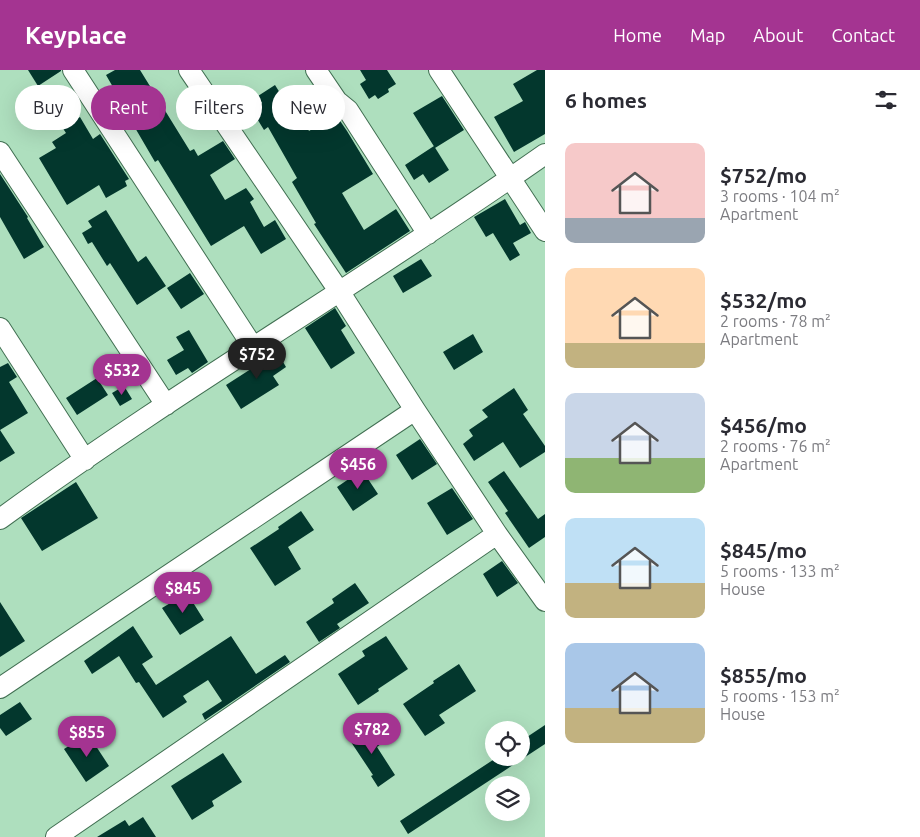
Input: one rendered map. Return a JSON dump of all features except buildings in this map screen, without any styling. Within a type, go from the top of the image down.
[{"type":"street","points":[[73,70],[253,347]]},
{"type":"street","points":[[189,70],[339,291],[497,534],[545,601]]},
{"type":"street","points":[[316,70],[337,101],[348,110],[428,234]]},
{"type":"street","points":[[438,70],[545,231]]},
{"type":"street","points":[[0,152],[166,405]]},
{"type":"street","points":[[1,514],[428,234],[545,154]]},
{"type":"street","points":[[0,328],[85,460]]},
{"type":"street","points":[[0,688],[415,410]]},
{"type":"street","points":[[56,837],[497,534]]}]
